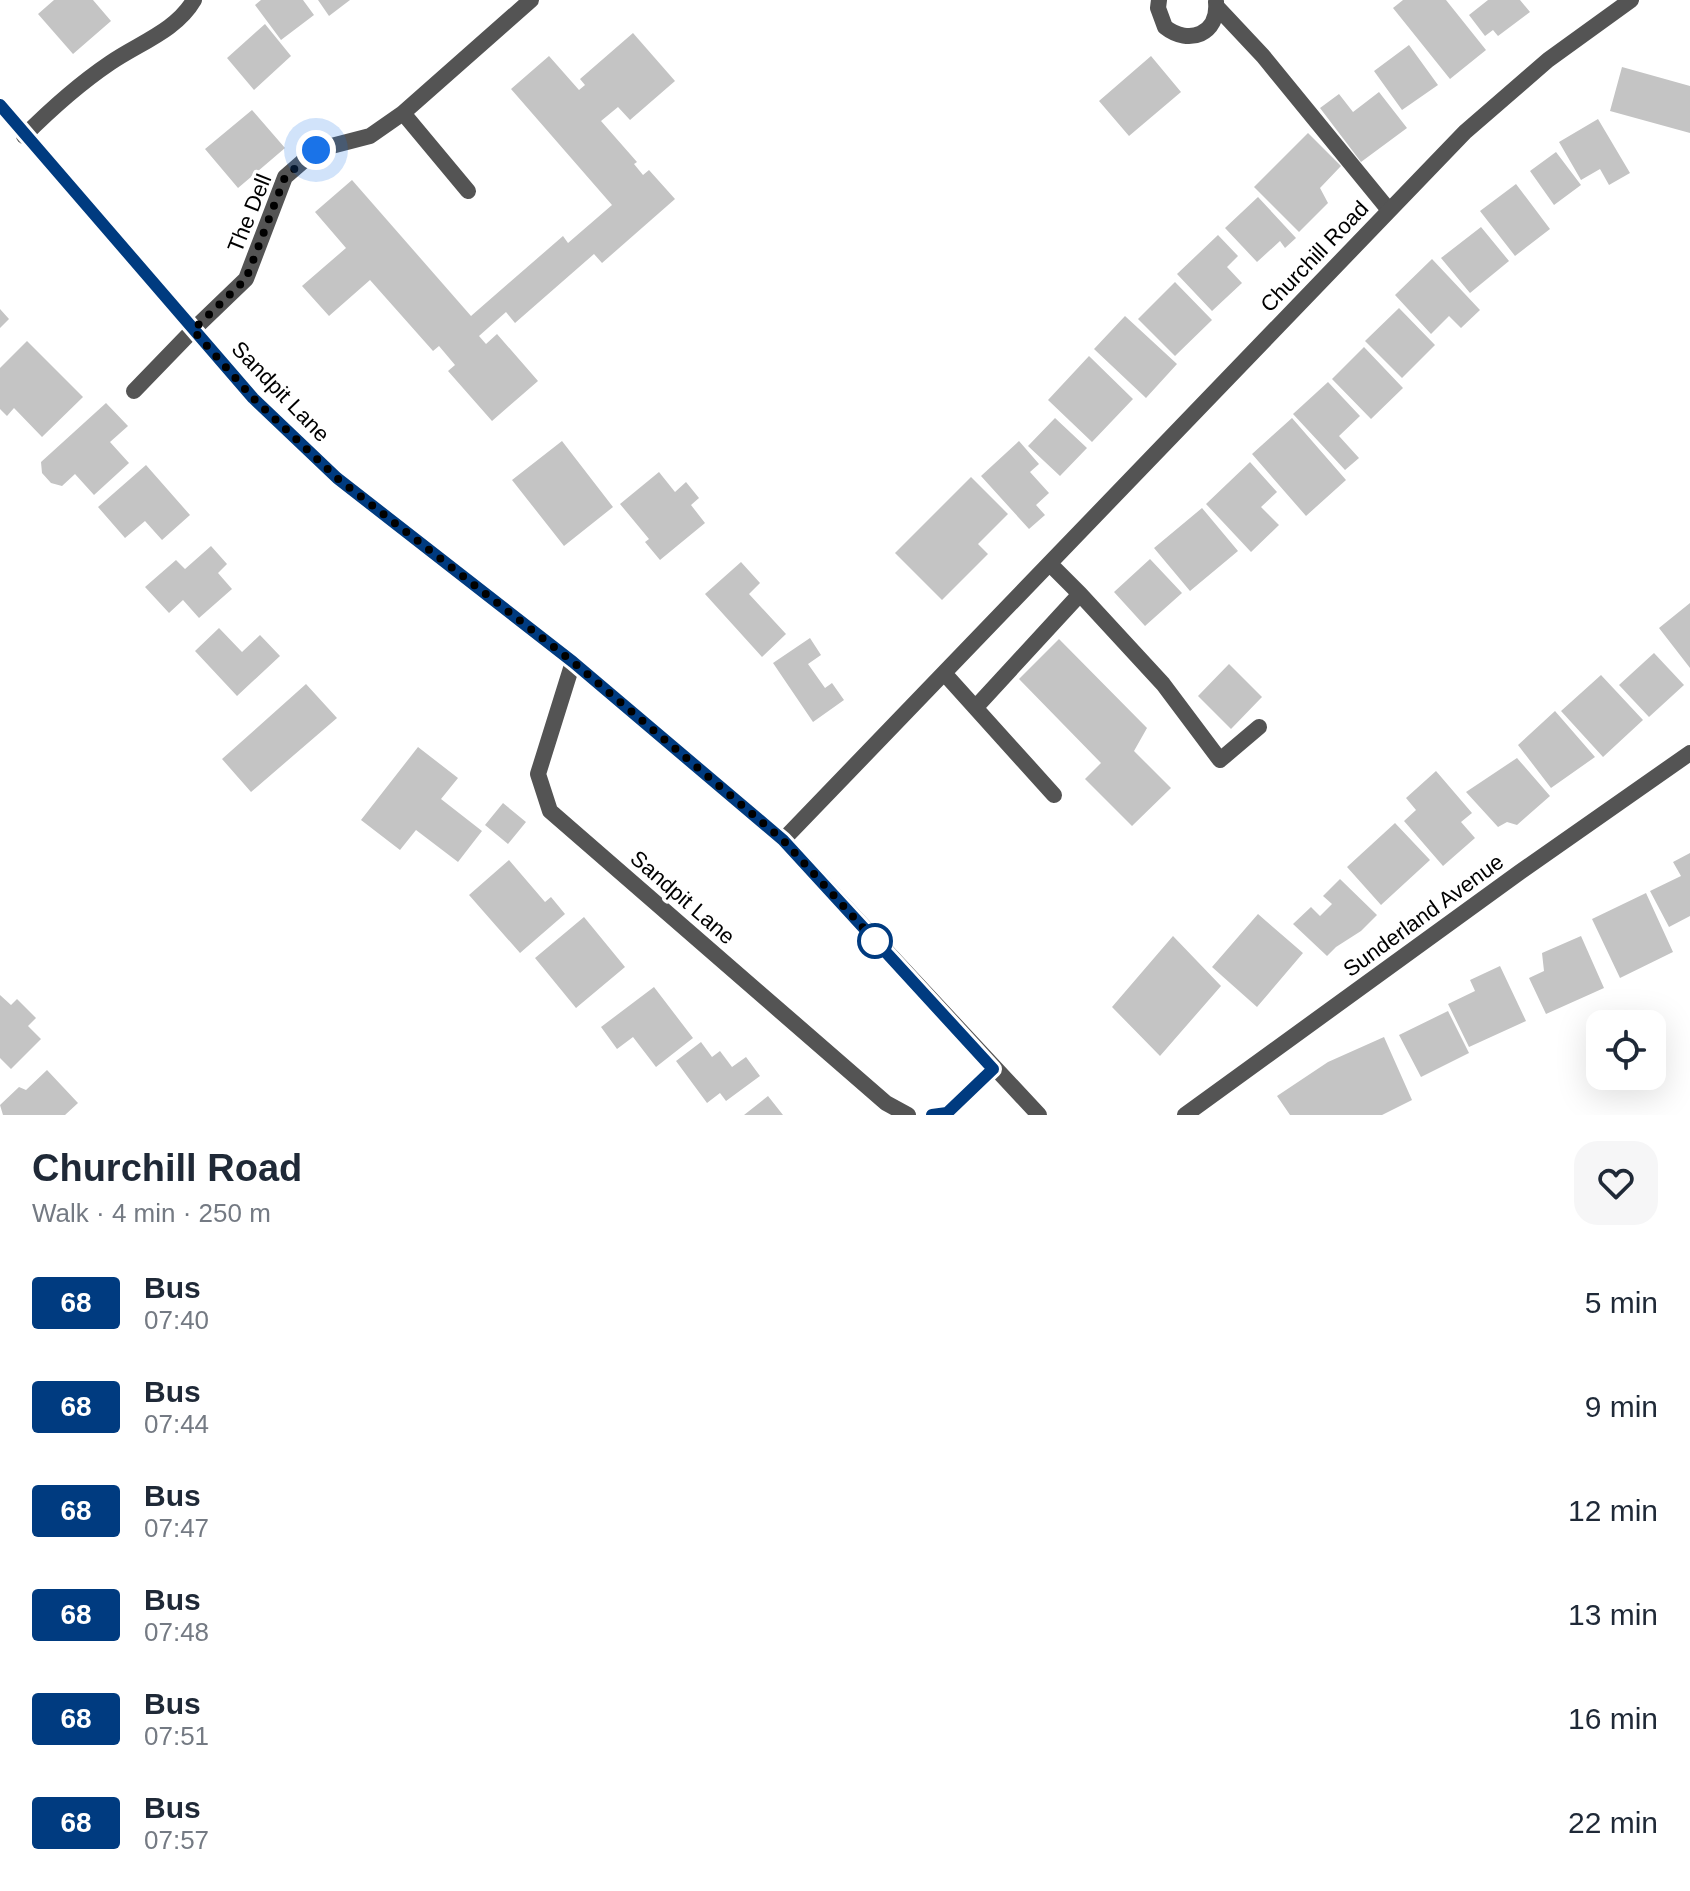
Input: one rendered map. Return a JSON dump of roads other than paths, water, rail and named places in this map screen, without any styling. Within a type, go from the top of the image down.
[{"type":"street","points":[[24,136],[60,101],[101,70],[186,14],[194,0]]},
{"type":"street","name":"The Dell","points":[[134,391],[246,279],[285,177],[316,150],[370,136],[403,113],[531,0]]},
{"type":"street","points":[[1159,0],[1158,8],[1165,27],[1183,37],[1193,37],[1211,26],[1217,4]]},
{"type":"street","name":"Churchill Road","points":[[783,840],[1465,132],[1548,60],[1631,0]]},
{"type":"street","points":[[1217,4],[1388,209]]},
{"type":"street","name":"Sandpit Lane","points":[[0,105],[253,398],[337,478],[573,662],[783,840],[1039,1115]]},
{"type":"street","points":[[403,113],[468,191]]},
{"type":"street","points":[[1051,565],[1163,684],[1220,760],[1259,727]]},
{"type":"street","points":[[976,707],[1080,594]]},
{"type":"street","name":"Sandpit Lane","points":[[573,662],[538,774],[550,811],[886,1103],[908,1115]]},
{"type":"street","points":[[944,673],[1054,795]]},
{"type":"street","name":"Sunderland Avenue","points":[[1185,1115],[1690,753]]},
{"type":"street","points":[[932,1115],[947,1113],[993,1069]]}]
